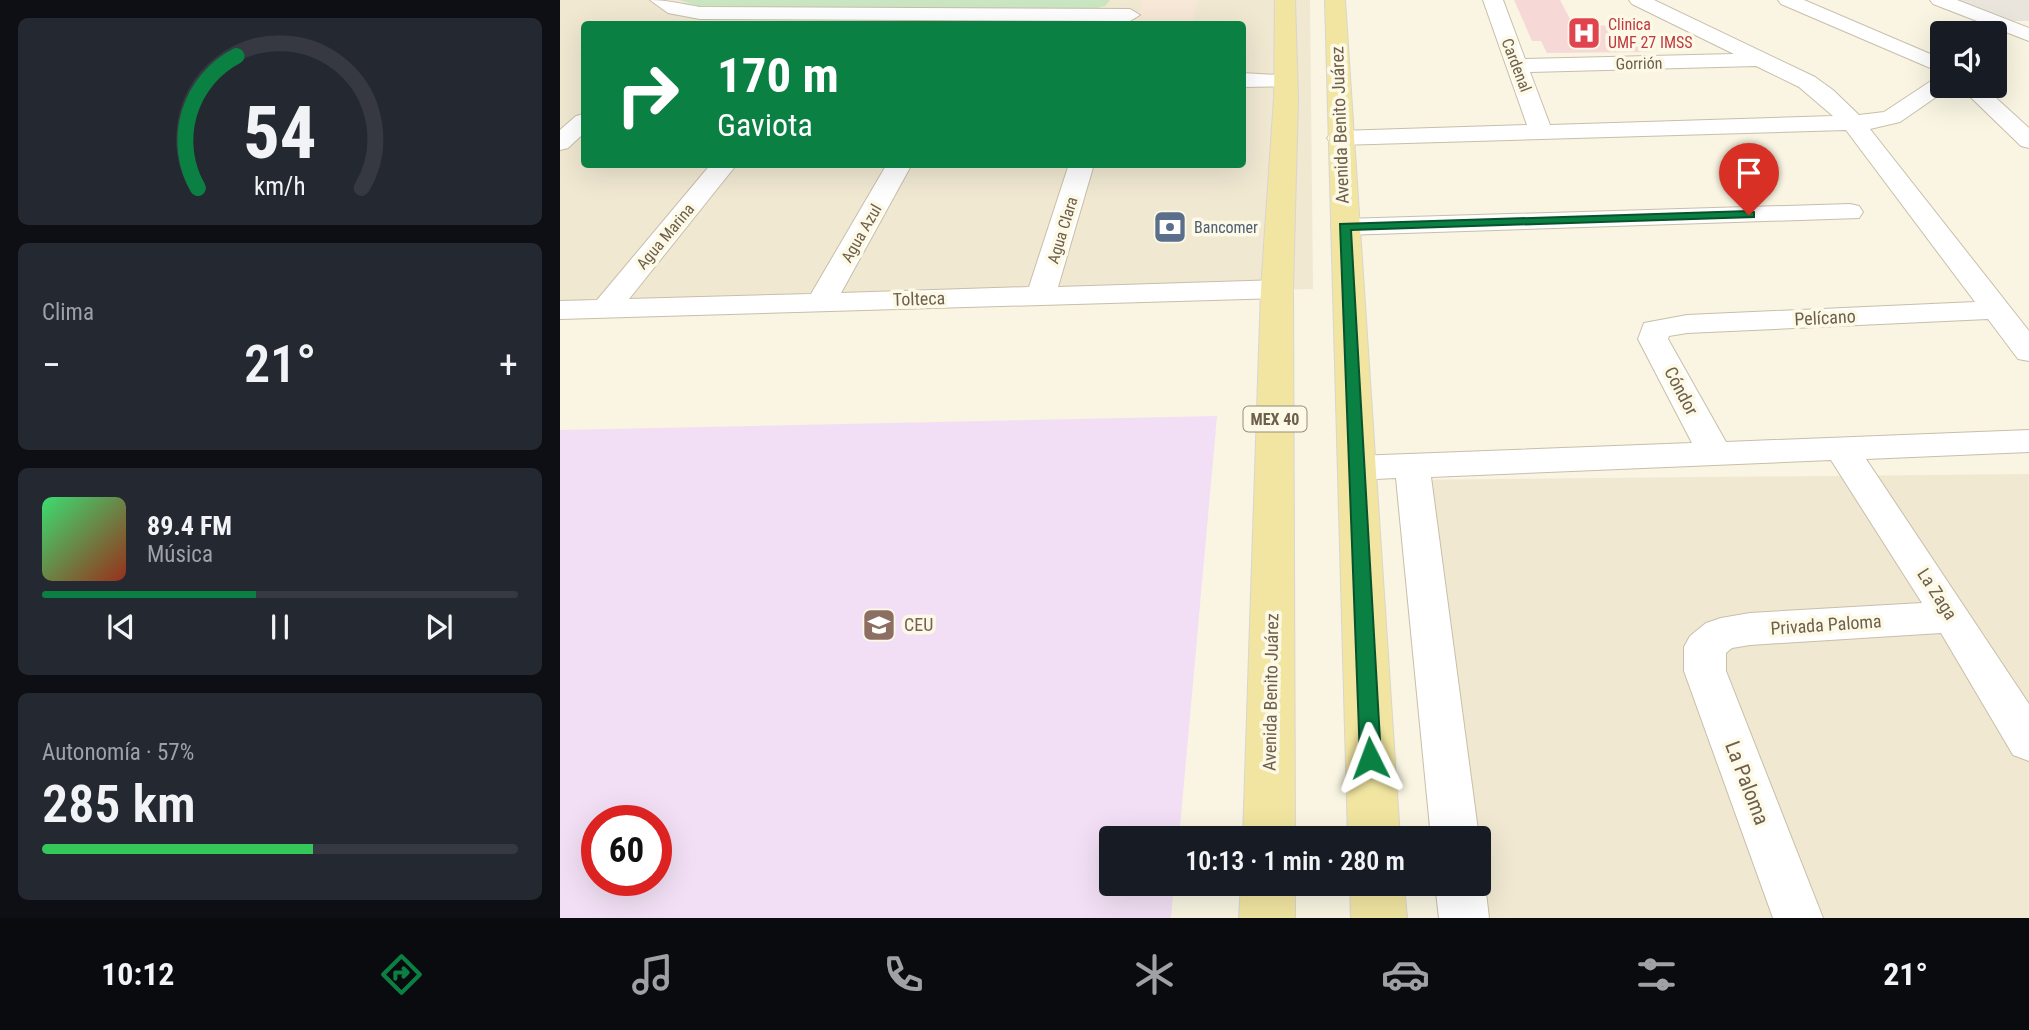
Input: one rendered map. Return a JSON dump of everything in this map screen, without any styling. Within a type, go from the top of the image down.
[{"type":"main road","name":"Avenida Benito Juárez","points":[[1269,826],[1277,289],[1286,81],[1285,0]]},
{"type":"main road","name":"Avenida Benito Juárez","points":[[1335,0],[1339,138],[1373,826]]},
{"type":"main road","points":[[1267,918],[1268,896]]},
{"type":"main road","points":[[1377,896],[1378,918]]},
{"type":"street","points":[[660,0],[693,19],[985,19],[1130,13]]},
{"type":"street","name":"Cardenal","points":[[1493,0],[1541,131]]},
{"type":"street","points":[[1639,0],[1807,82],[1825,95],[1854,124],[2029,352]]},
{"type":"street","points":[[1788,0],[1930,62]]},
{"type":"street","points":[[1940,0],[2027,33]]},
{"type":"street","points":[[2007,41],[2027,33]]},
{"type":"street","name":"Gorrión","points":[[1518,66],[1759,60]]},
{"type":"street","points":[[1246,80],[1286,81]]},
{"type":"street","points":[[1339,138],[1854,124],[1892,117],[1930,92]]},
{"type":"street","points":[[1983,98],[2029,141]]},
{"type":"street","points":[[562,138],[581,123]]},
{"type":"street","name":"Agua Marina","points":[[606,308],[722,168]]},
{"type":"street","name":"Agua Azul","points":[[821,302],[898,168]]},
{"type":"street","name":"Agua Clara","points":[[1041,296],[1081,168]]},
{"type":"street","points":[[1344,227],[1850,212]]},
{"type":"street","name":"Tolteca","points":[[560,310],[1277,289]]},
{"type":"street","name":"Pelícano","points":[[1655,329],[1687,324],[1995,310]]},
{"type":"street","name":"Cóndor","points":[[1655,329],[1653,339],[1714,452]]},
{"type":"street","points":[[1356,468],[2029,441]]},
{"type":"street","name":"La Zaga","points":[[1841,448],[1952,617],[2029,742]]},
{"type":"street","points":[[1412,466],[1454,826]]},
{"type":"street","name":"Privada Paloma","points":[[1706,647],[1721,634],[1750,629],[1952,617]]},
{"type":"street","name":"La Paloma","points":[[1706,647],[1705,671],[1798,918]]},
{"type":"street","points":[[1462,896],[1464,918]]},
{"type":"shaded area","points":[[560,0],[1310,0],[1313,289],[560,308]]},
{"type":"shaded area","points":[[1142,0],[1198,0],[1193,21],[1135,21]]},
{"type":"shaded area","name":"Clinica UMF 27 IMSS","points":[[1514,0],[1560,0],[1574,26],[1635,25],[1652,52],[1547,53],[1541,41],[1532,41]]},
{"type":"shaded area","points":[[1955,0],[2029,0],[2029,21],[2012,21]]},
{"type":"shaded area","name":"CEU","points":[[1217,416],[1180,826],[1099,826],[1099,896],[1173,896],[1171,918],[560,918],[560,430]]},
{"type":"shaded area","points":[[2029,474],[2029,918],[1444,918],[1441,896],[1491,896],[1491,826],[1435,826],[1398,480]]},
{"type":"green space","points":[[680,0],[1110,0],[1105,6],[1093,9],[720,8],[700,7]]},
{"type":"place","name":"Clinica UMF 27 IMSS","points":[[1584,33]]},
{"type":"place","name":"Bancomer","points":[[1170,227]]},
{"type":"place","name":"CEU","points":[[879,625]]},
{"type":"route","points":[[1370,758],[1344,227],[1749,215]]}]
